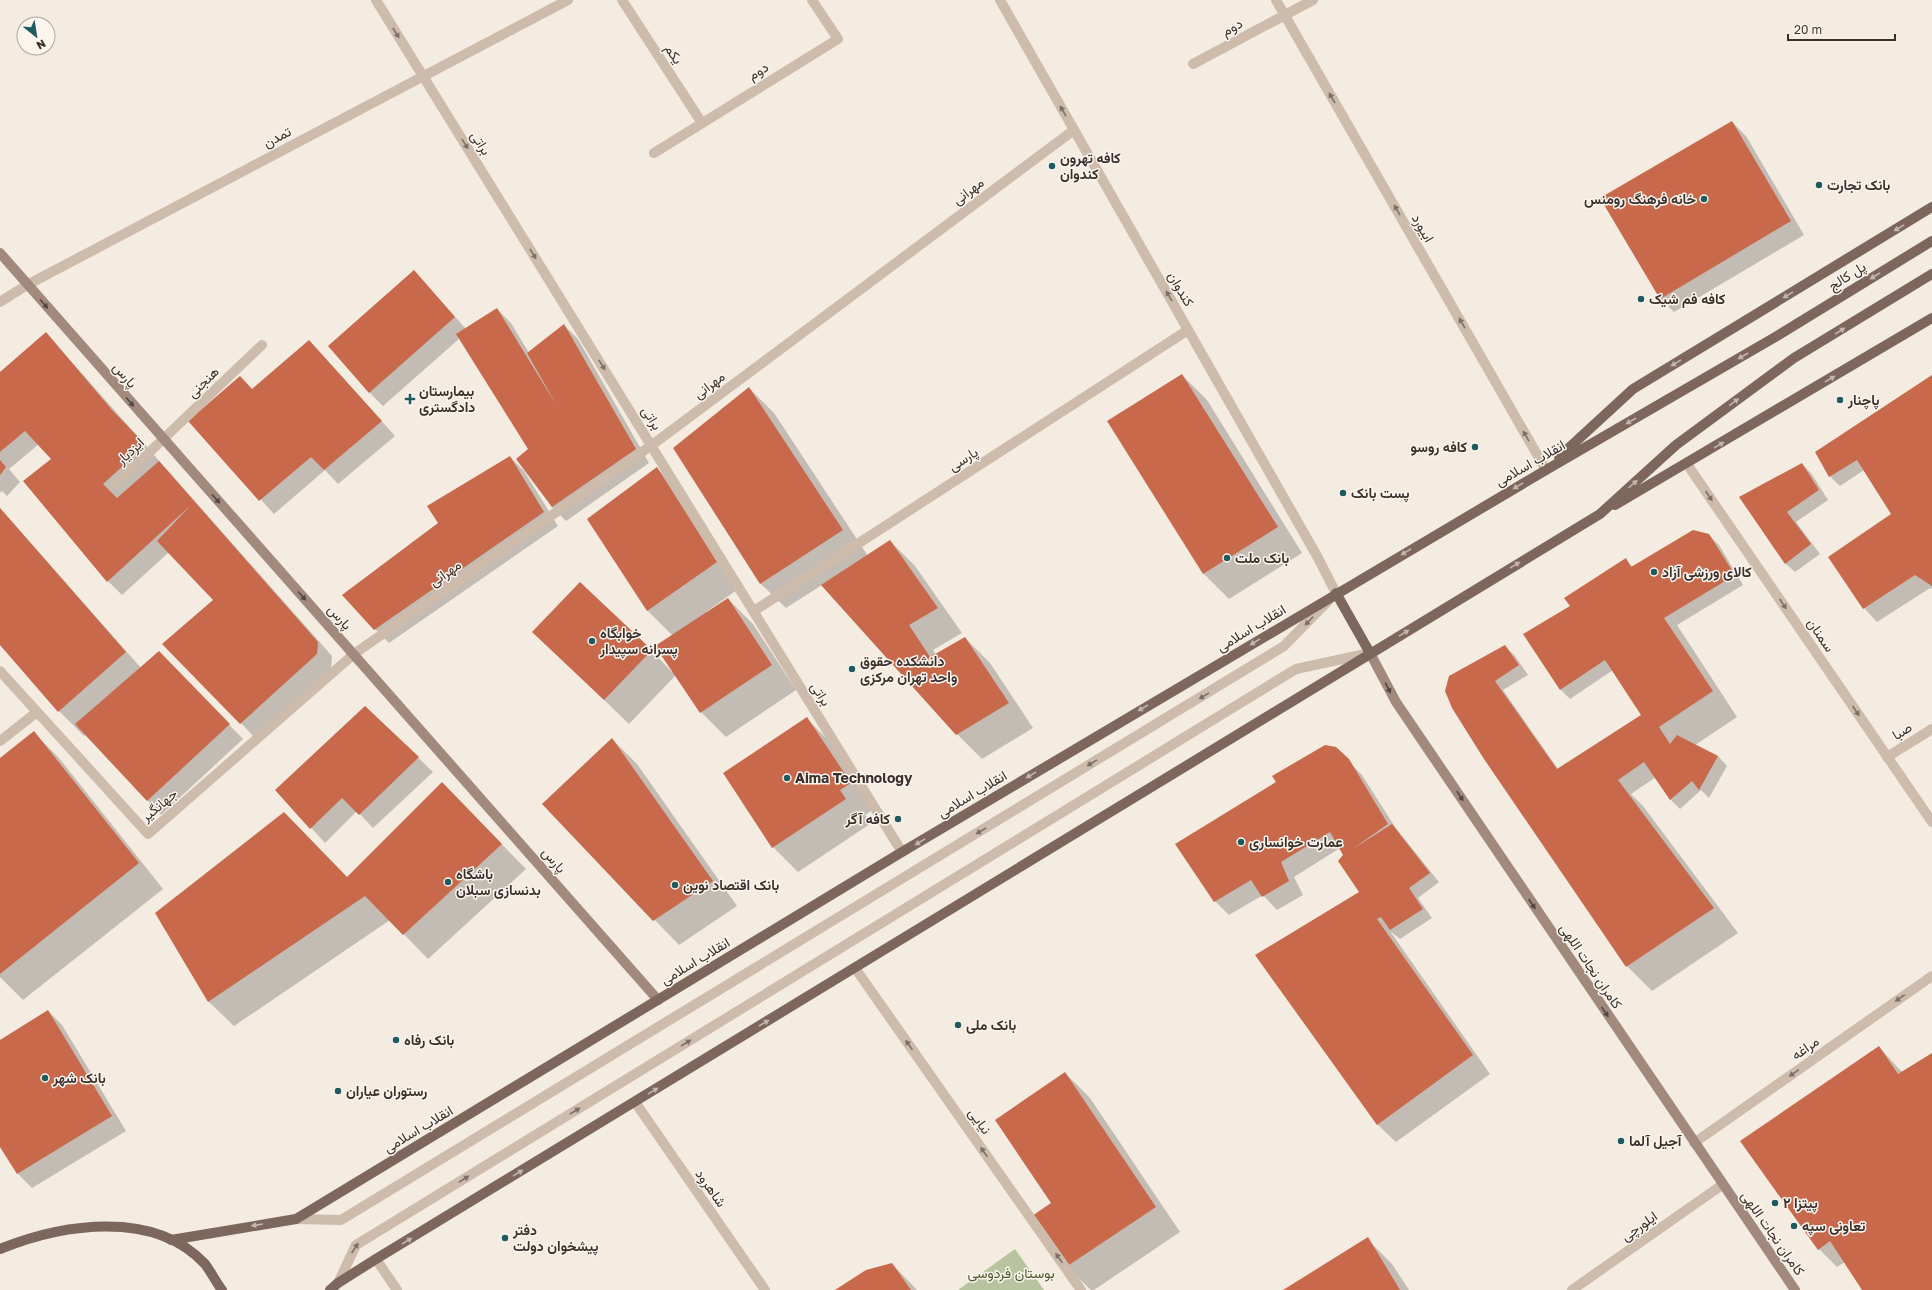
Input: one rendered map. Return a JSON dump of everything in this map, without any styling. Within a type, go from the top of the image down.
[{"type":"main road","points":[[1546,470],[1633,389],[1932,208]]},
{"type":"main road","name":"پل کالج","points":[[1777,336],[1932,241]]},
{"type":"main road","points":[[1600,514],[1676,445],[1794,358],[1932,274]]},
{"type":"main road","points":[[334,1286],[1370,653],[1600,514],[1932,318]]},
{"type":"main road","name":"انقلاب اسلامی","points":[[171,1240],[296,1219],[902,852],[1336,593],[1777,336]]},
{"type":"main road","points":[[1336,593],[1370,653]]},
{"type":"main road","points":[[0,1249],[37,1236],[69,1229],[93,1227],[126,1228],[171,1240],[186,1248],[202,1262],[222,1290]]},
{"type":"street","name":"براتی","points":[[376,0],[902,852]]},
{"type":"street","name":"تمدن","points":[[0,302],[27,285],[568,0]]},
{"type":"street","name":"یکم","points":[[622,0],[702,123]]},
{"type":"street","name":"دوم","points":[[654,153],[838,39],[812,0]]},
{"type":"street","name":"کندوان","points":[[1000,0],[1317,556],[1336,593]]},
{"type":"street","name":"ابیورد","points":[[1276,0],[1546,470]]},
{"type":"street","name":"دوم","points":[[1193,64],[1313,0]]},
{"type":"street","name":"مهرانی","points":[[354,654],[652,445],[1074,130]]},
{"type":"street","name":"پارس","points":[[0,253],[163,440],[354,654],[658,1000]]},
{"type":"street","name":"پارسی","points":[[754,611],[1188,330]]},
{"type":"street","name":"هنجنی","points":[[163,440],[262,345]]},
{"type":"street","name":"ایزدیار","points":[[116,484],[163,440]]},
{"type":"street","name":"سمنان","points":[[1687,464],[1932,822]]},
{"type":"street","points":[[296,1219],[340,1220],[1284,646],[1336,593]]},
{"type":"street","points":[[334,1286],[356,1245],[1289,673],[1296,669],[1370,653]]},
{"type":"street","name":"کامران نجات اللهی","points":[[1370,653],[1396,702],[1795,1290]]},
{"type":"street","name":"جهانگیر","points":[[0,671],[148,834],[354,654]]},
{"type":"street","points":[[0,741],[37,712]]},
{"type":"street","name":"صبا","points":[[1887,757],[1932,729]]},
{"type":"street","name":"نیایی","points":[[855,968],[1081,1290]]},
{"type":"street","name":"مراغه","points":[[1694,1143],[1932,976]]},
{"type":"street","name":"شاهرود","points":[[635,1102],[765,1290]]},
{"type":"street","name":"ایلورچی","points":[[1572,1290],[1722,1184]]},
{"type":"street","points":[[376,1259],[397,1290]]},
{"type":"green space","name":"بوستان فردوسی","points":[[1015,1249],[1044,1290],[958,1290]]},
{"type":"building","points":[[1732,121],[1791,221],[1660,299],[1600,198]]},
{"type":"building","points":[[414,270],[455,317],[369,393],[328,346]]},
{"type":"building","points":[[497,308],[557,406],[527,353],[564,324],[636,449],[552,507],[516,459],[528,449],[456,334]]},
{"type":"building","points":[[46,332],[112,410],[146,445],[103,484],[117,498],[159,461],[318,642],[317,654],[240,724],[162,644],[213,600],[157,541],[191,505],[107,582],[23,481],[51,459],[25,431],[0,452],[0,372]]},
{"type":"building","points":[[309,340],[382,421],[324,470],[311,457],[259,501],[188,421],[240,376],[252,389]]},
{"type":"building","points":[[1182,374],[1278,527],[1203,574],[1107,421]]},
{"type":"building","points":[[1932,375],[1932,586],[1915,575],[1863,609],[1828,557],[1891,514],[1857,460],[1829,477],[1815,452]]},
{"type":"building","points":[[749,387],[843,530],[760,584],[673,448]]},
{"type":"building","points":[[510,456],[544,512],[374,630],[342,595],[438,523],[427,506]]},
{"type":"building","points":[[0,460],[6,467],[0,475]]},
{"type":"building","points":[[1802,463],[1819,490],[1787,512],[1811,544],[1785,564],[1739,497]]},
{"type":"building","points":[[657,467],[717,562],[647,611],[587,519]]},
{"type":"building","points":[[0,508],[126,652],[58,712],[0,645]]},
{"type":"building","points":[[1693,530],[1709,534],[1735,575],[1664,618],[1713,691],[1659,727],[1670,744],[1677,735],[1718,756],[1699,790],[1692,781],[1670,800],[1644,762],[1618,780],[1714,908],[1626,967],[1484,759],[1452,708],[1445,691],[1449,676],[1505,645],[1519,665],[1495,681],[1557,769],[1641,715],[1605,660],[1560,690],[1523,634],[1570,606],[1564,598],[1626,558],[1631,567]]},
{"type":"building","points":[[890,540],[938,608],[909,625],[930,657],[965,637],[1009,703],[956,735],[821,585]]},
{"type":"building","name":"خوابگاه پسرانه سپیدار","points":[[580,582],[652,650],[604,700],[532,632]]},
{"type":"building","points":[[728,598],[772,665],[700,713],[655,646]]},
{"type":"building","points":[[159,651],[230,724],[147,801],[75,724]]},
{"type":"building","points":[[365,706],[419,757],[359,815],[342,798],[310,829],[275,790]]},
{"type":"building","name":"Aima Technology","points":[[807,717],[851,783],[840,790],[846,799],[772,848],[723,773]]},
{"type":"building","points":[[34,731],[139,863],[0,974],[0,758]]},
{"type":"building","points":[[612,738],[713,881],[653,921],[542,804]]},
{"type":"building","points":[[1325,745],[1336,747],[1349,759],[1388,824],[1351,850],[1392,824],[1430,873],[1409,888],[1423,909],[1390,930],[1381,917],[1377,919],[1473,1055],[1377,1125],[1255,955],[1359,892],[1338,861],[1343,855],[1330,832],[1281,862],[1289,881],[1262,897],[1251,880],[1214,902],[1175,844],[1276,782],[1272,776]]},
{"type":"building","points":[[442,782],[502,844],[403,935],[365,896],[208,1002],[155,913],[284,812],[347,877]]},
{"type":"building","name":"بانک شهر","points":[[48,1010],[112,1116],[17,1174],[0,1147],[0,1040]]},
{"type":"building","points":[[1879,1046],[1898,1074],[1932,1053],[1932,1290],[1862,1290],[1830,1241],[1818,1250],[1740,1141]]},
{"type":"building","points":[[1065,1072],[1156,1207],[1066,1267],[1032,1216],[1051,1203],[995,1120]]},
{"type":"building","points":[[1368,1237],[1400,1290],[1283,1290]]},
{"type":"building","points":[[892,1263],[911,1290],[835,1290],[866,1270]]},
{"type":"place","name":"کافه تهرون کندوان","points":[[1052,166]]},
{"type":"place","name":"بانک تجارت","points":[[1819,185]]},
{"type":"place","name":"خانه فرهنگ رومنس","points":[[1704,199]]},
{"type":"place","name":"کافه فم شیک","points":[[1641,299]]},
{"type":"place","name":"بیمارستان دادگستری","points":[[410,399]]},
{"type":"place","name":"پاچنار","points":[[1840,400]]},
{"type":"place","name":"کافه روسو","points":[[1475,447]]},
{"type":"place","name":"پست بانک","points":[[1343,493]]},
{"type":"place","name":"بانک ملت","points":[[1227,558]]},
{"type":"place","name":"کالای ورزشی آزاد","points":[[1654,572]]},
{"type":"place","name":"خوابگاه پسرانه سپیدار","points":[[592,641]]},
{"type":"place","name":"دانشکده حقوق واحد تهران مرکزی","points":[[852,669]]},
{"type":"place","name":"Aima Technology","points":[[787,778]]},
{"type":"place","name":"کافه آگر","points":[[898,819]]},
{"type":"place","name":"عمارت خوانساری","points":[[1241,842]]},
{"type":"place","name":"باشگاه بدنسازی سبلان","points":[[448,882]]},
{"type":"place","name":"بانک اقتصاد نوین","points":[[675,885]]},
{"type":"place","name":"بانک ملی","points":[[958,1025]]},
{"type":"place","name":"بانک رفاه","points":[[396,1040]]},
{"type":"place","name":"بانک شهر","points":[[45,1078]]},
{"type":"place","name":"رستوران عیاران","points":[[338,1091]]},
{"type":"place","name":"آجیل آلما","points":[[1621,1141]]},
{"type":"place","name":"پیتزا ۲","points":[[1775,1203]]},
{"type":"place","name":"تعاونی سپه","points":[[1794,1226]]},
{"type":"place","name":"دفتر پیشخوان دولت","points":[[505,1238]]}]
